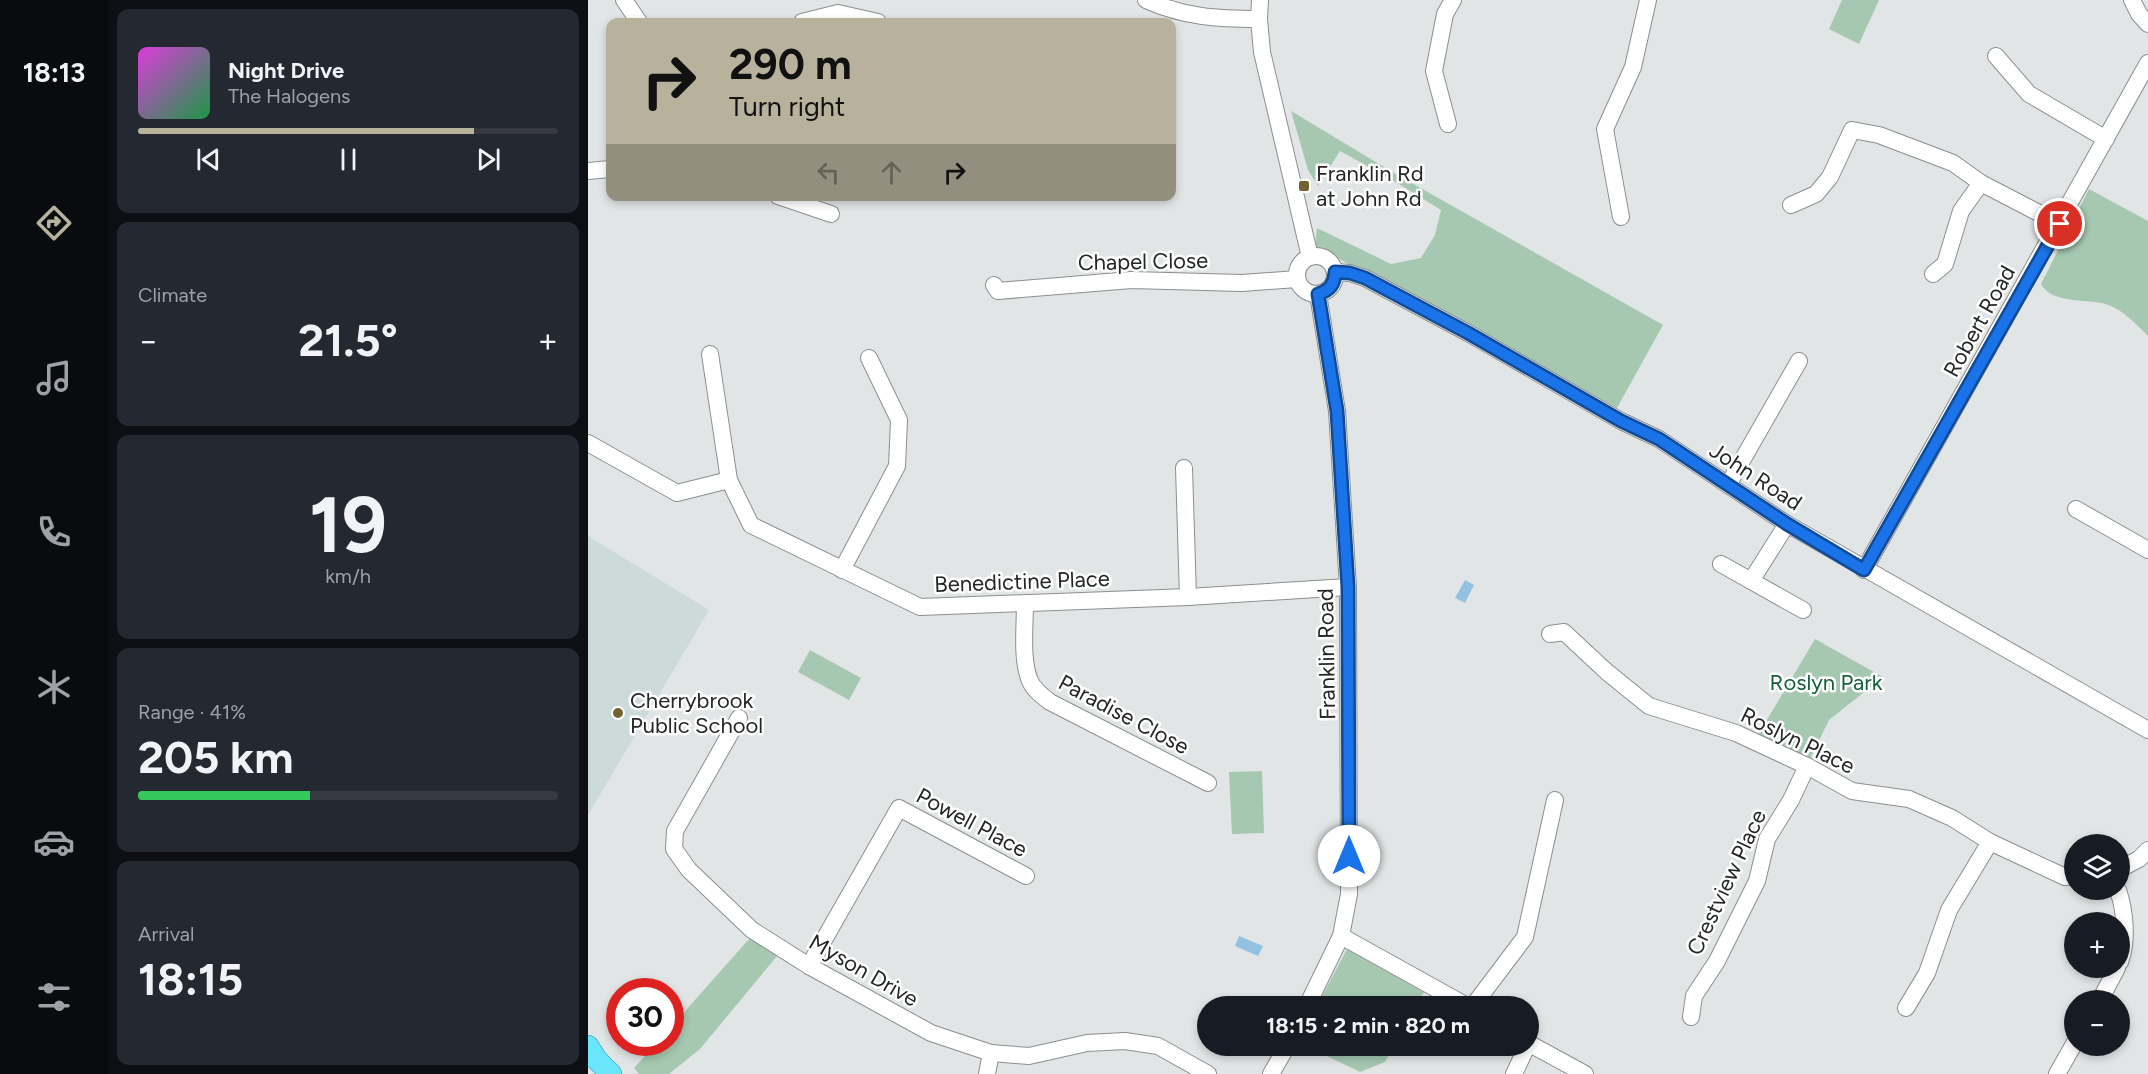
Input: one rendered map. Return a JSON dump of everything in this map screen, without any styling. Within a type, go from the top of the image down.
[{"type":"street","points":[[624,0],[636,18]]},
{"type":"street","points":[[1146,0],[1184,7],[1215,19],[1259,19]]},
{"type":"street","points":[[1260,0],[1262,52],[1310,257]]},
{"type":"street","points":[[1448,124],[1434,70],[1445,15],[1453,0]]},
{"type":"street","points":[[1622,217],[1605,129],[1633,68],[1648,0]]},
{"type":"street","points":[[2132,0],[2148,24]]},
{"type":"street","points":[[818,18],[838,13],[860,18]]},
{"type":"street","points":[[1996,56],[2029,94],[2106,139]]},
{"type":"street","name":"Robert Road","points":[[1864,570],[2060,224],[2148,63]]},
{"type":"street","points":[[1791,205],[1816,194],[1830,177],[1852,130],[1879,135],[1953,163],[1981,183],[2060,224]]},
{"type":"street","points":[[588,171],[606,170]]},
{"type":"street","points":[[1933,274],[1945,264],[1961,211],[1981,183]]},
{"type":"street","points":[[793,201],[831,214]]},
{"type":"street","points":[[1310,257],[1323,257],[1333,266],[1335,272],[1333,284],[1329,289],[1318,294],[1307,292],[1297,279],[1301,263],[1310,257]]},
{"type":"street","name":"John Road","points":[[1335,272],[1350,273],[1365,278],[1468,333],[1621,421],[1659,439],[1787,524],[1864,570],[2148,730]]},
{"type":"street","name":"Chapel Close","points":[[994,285],[998,291],[1131,280],[1242,283],[1297,279]]},
{"type":"street","name":"Franklin Road","points":[[1312,996],[1341,936],[1350,894],[1348,587],[1337,411],[1318,294]]},
{"type":"street","name":"Benedictine Place","points":[[710,354],[729,480],[751,525],[920,608],[1188,597],[1348,587]]},
{"type":"street","points":[[842,570],[897,466],[899,420],[869,358]]},
{"type":"street","points":[[1728,485],[1799,362]]},
{"type":"street","points":[[588,443],[677,493],[729,480]]},
{"type":"street","points":[[1184,468],[1188,597]]},
{"type":"street","points":[[2076,509],[2148,550]]},
{"type":"street","points":[[1751,581],[1787,524]]},
{"type":"street","points":[[1721,564],[1803,610]]},
{"type":"street","name":"Paradise Close","points":[[1025,603],[1025,655],[1030,681],[1039,694],[1050,702],[1208,783]]},
{"type":"street","name":"Roslyn Place","points":[[1550,633],[1564,632],[1607,672],[1649,706],[1736,733],[1807,766],[1852,791],[1909,800],[1952,818],[1990,843],[2064,877]]},
{"type":"street","name":"Myson Drive","points":[[739,718],[675,831],[674,849],[689,870],[752,930],[809,966],[931,1034],[991,1053],[1029,1056],[1087,1043],[1125,1041],[1158,1046],[1208,1074]]},
{"type":"street","name":"Crestview Place","points":[[1691,1017],[1694,996],[1717,961],[1757,881],[1767,839],[1791,800],[1807,766]]},
{"type":"street","points":[[1481,996],[1525,938],[1555,800]]},
{"type":"street","name":"Powell Place","points":[[809,966],[899,808],[1026,876]]},
{"type":"street","points":[[1906,1008],[1927,973],[1949,910],[1990,843]]},
{"type":"street","points":[[2130,864],[2148,850]]},
{"type":"street","points":[[1341,936],[1449,996]]},
{"type":"street","points":[[1539,1050],[1585,1074]]},
{"type":"street","points":[[987,1074],[991,1053]]},
{"type":"street","points":[[1271,1074],[1281,1056]]},
{"type":"street","points":[[1514,1074],[1522,1056]]},
{"type":"street","points":[[2057,1074],[2067,1056]]},
{"type":"shaded area","name":"Cherrybrook Public School","points":[[588,536],[709,610],[588,815]]},
{"type":"green space","points":[[1842,0],[1879,0],[1859,44],[1829,29]]},
{"type":"green space","points":[[1291,111],[1394,173],[1663,325],[1617,408],[1315,246],[1317,228],[1391,264],[1421,258],[1435,235],[1441,210],[1340,151],[1318,186],[1308,170]]},
{"type":"green space","points":[[2089,189],[2148,221],[2148,336],[2111,306],[2063,298],[2047,291],[2041,284]]},
{"type":"green space","name":"Roslyn Park","points":[[1815,639],[1883,677],[1829,720],[1809,761],[1758,735]]},
{"type":"green space","points":[[810,650],[861,678],[849,700],[798,672]]},
{"type":"green space","points":[[1262,771],[1264,833],[1232,834],[1229,772]]},
{"type":"green space","points":[[750,938],[777,956],[700,1049],[669,1074],[639,1074],[634,1068],[645,1056],[684,1056],[684,1012]]},
{"type":"green space","points":[[1347,949],[1424,992],[1422,996],[1322,996]]},
{"type":"green space","points":[[1327,1056],[1388,1056],[1385,1062],[1360,1072]]},
{"type":"water","points":[[1465,580],[1474,585],[1465,603],[1455,598]]},
{"type":"water","points":[[1239,936],[1263,946],[1258,956],[1235,946]]},
{"type":"place","name":"Franklin Rd at John Rd","points":[[1304,186]]},
{"type":"place","name":"Cherrybrook Public School","points":[[618,713]]},
{"type":"route","points":[[1349,856],[1348,587],[1337,411],[1318,294],[1329,289],[1333,284],[1335,272],[1350,273],[1365,278],[1468,333],[1621,421],[1659,439],[1787,524],[1864,570],[2060,224]]}]
